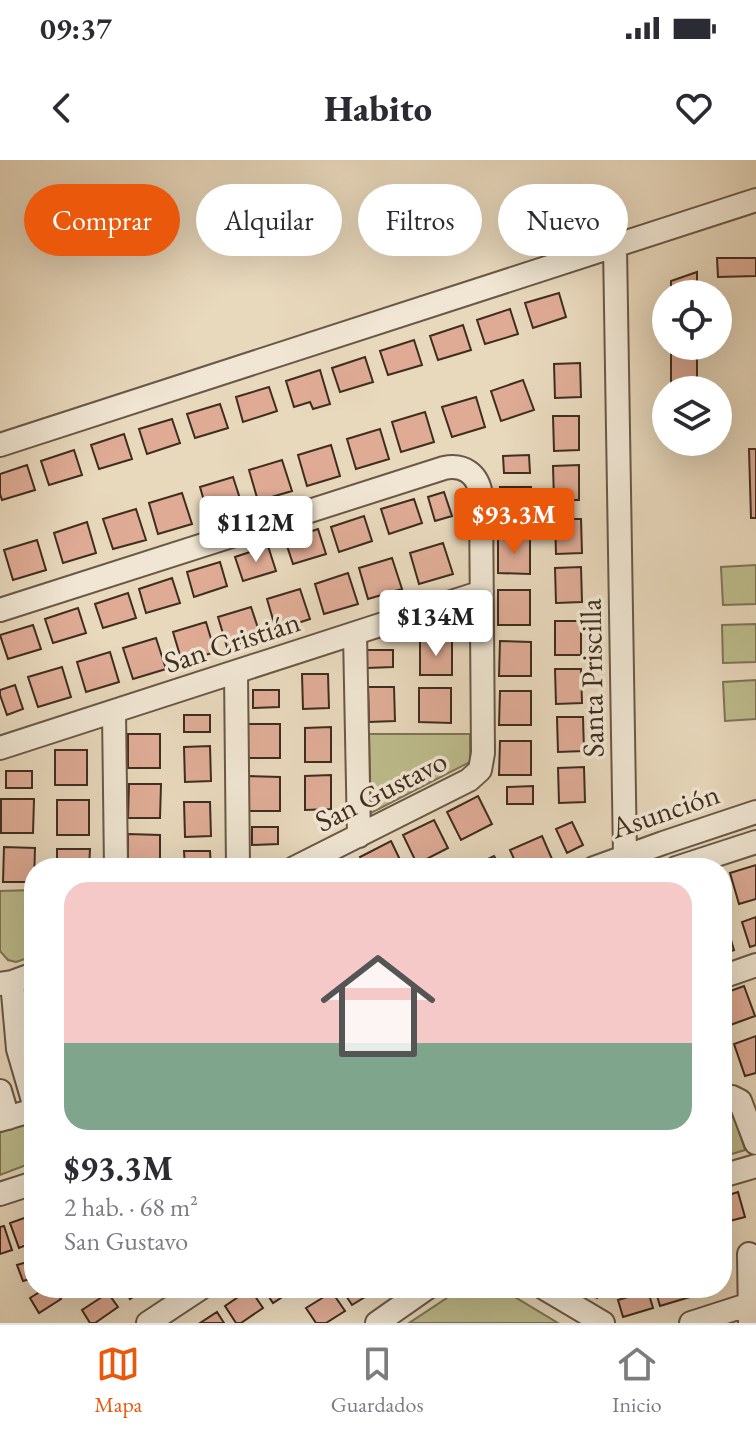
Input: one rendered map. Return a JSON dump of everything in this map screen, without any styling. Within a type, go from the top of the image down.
[{"type":"street","points":[[628,243],[756,200]]},
{"type":"street","points":[[0,445],[587,256]]},
{"type":"street","name":"Santa Priscilla","points":[[615,256],[627,858]]},
{"type":"street","name":"San Gustavo","points":[[0,610],[444,468],[460,467],[471,473],[478,482],[481,495],[483,753],[480,770],[469,780],[314,858]]},
{"type":"street","name":"San Cristián","points":[[0,748],[482,592]]},
{"type":"street","points":[[355,634],[359,836]]},
{"type":"street","points":[[236,672],[238,858]]},
{"type":"street","points":[[114,712],[116,858]]},
{"type":"street","name":"Asunción","points":[[637,858],[756,812]]},
{"type":"street","name":"Asunción","points":[[707,858],[756,842]]},
{"type":"street","points":[[732,973],[756,965]]},
{"type":"street","points":[[6,983],[24,1070]]},
{"type":"street","points":[[0,1091],[4,1119],[24,1113]]},
{"type":"street","points":[[732,1097],[740,1101],[756,1143]]},
{"type":"street","points":[[732,1173],[756,1166]]},
{"type":"street","points":[[0,1194],[24,1186]]},
{"type":"street","points":[[691,1323],[750,1314],[749,1254]]},
{"type":"street","points":[[148,1323],[186,1298]]},
{"type":"street","points":[[377,1323],[413,1298]]},
{"type":"street","points":[[561,1298],[603,1323]]},
{"type":"shaded area","points":[[756,565],[756,604],[723,605],[721,567]]},
{"type":"shaded area","points":[[756,624],[756,662],[723,663],[722,625]]},
{"type":"shaded area","points":[[756,680],[756,719],[725,721],[723,682]]},
{"type":"shaded area","points":[[369,734],[470,734],[470,762],[371,813]]},
{"type":"shaded area","points":[[24,890],[24,959],[16,962],[8,960],[0,951],[0,891]]},
{"type":"shaded area","points":[[732,1116],[735,1118],[745,1150],[732,1154]]},
{"type":"shaded area","points":[[24,1124],[24,1166],[0,1175],[0,1132]]},
{"type":"shaded area","points":[[447,1298],[517,1298],[558,1323],[409,1323]]},
{"type":"building","points":[[717,258],[756,258],[756,276],[718,277]]},
{"type":"building","points":[[697,272],[697,280],[674,280]]},
{"type":"building","points":[[559,293],[566,317],[533,328],[525,303]]},
{"type":"building","points":[[510,309],[518,334],[485,344],[477,320]]},
{"type":"building","points":[[463,325],[471,350],[438,360],[430,336]]},
{"type":"building","points":[[414,340],[422,365],[388,375],[380,351]]},
{"type":"building","points":[[365,357],[373,382],[340,392],[332,368]]},
{"type":"building","points":[[671,360],[697,360],[697,376],[671,376]]},
{"type":"building","points":[[580,363],[581,397],[555,398],[554,364]]},
{"type":"building","points":[[320,370],[330,404],[313,409],[310,402],[294,407],[286,381]]},
{"type":"building","points":[[523,380],[534,410],[501,421],[491,391]]},
{"type":"building","points":[[269,387],[277,411],[243,422],[236,397]]},
{"type":"building","points":[[476,397],[485,427],[452,437],[442,407]]},
{"type":"building","points":[[220,404],[228,428],[195,438],[187,414]]},
{"type":"building","points":[[425,412],[434,442],[401,452],[392,422]]},
{"type":"building","points":[[553,416],[579,416],[579,450],[554,451]]},
{"type":"building","points":[[172,419],[180,443],[147,454],[139,429]]},
{"type":"building","points":[[380,429],[389,459],[356,469],[347,439]]},
{"type":"building","points":[[124,434],[132,459],[99,469],[91,445]]},
{"type":"building","points":[[331,445],[340,476],[307,486],[298,455]]},
{"type":"building","points":[[749,449],[756,449],[756,518],[751,518]]},
{"type":"building","points":[[74,450],[82,475],[49,485],[41,461]]},
{"type":"building","points":[[529,455],[530,473],[504,473],[503,456]]},
{"type":"building","points":[[282,460],[292,491],[258,501],[249,470]]},
{"type":"building","points":[[27,465],[35,490],[2,500],[0,474]]},
{"type":"building","points":[[579,465],[579,500],[554,500],[553,466]]},
{"type":"building","points":[[233,477],[243,508],[209,518],[200,487]]},
{"type":"building","points":[[500,487],[531,487],[531,521],[499,521]]},
{"type":"building","points":[[444,492],[452,516],[435,521],[428,497]]},
{"type":"building","points":[[182,493],[192,524],[158,534],[149,503]]},
{"type":"building","points":[[414,499],[422,523],[389,534],[381,509]]},
{"type":"building","points":[[136,509],[146,540],[113,549],[103,519]]},
{"type":"building","points":[[364,516],[372,541],[339,552],[331,527]]},
{"type":"building","points":[[555,519],[581,519],[582,553],[556,554]]},
{"type":"building","points":[[87,522],[96,553],[63,563],[54,533]]},
{"type":"building","points":[[318,529],[326,554],[293,564],[285,540]]},
{"type":"building","points":[[498,539],[530,539],[530,574],[498,573]]},
{"type":"building","points":[[37,540],[46,570],[13,580],[4,550]]},
{"type":"building","points":[[443,543],[453,574],[419,584],[410,553]]},
{"type":"building","points":[[268,546],[276,571],[243,581],[235,557]]},
{"type":"building","points":[[392,558],[402,589],[368,599],[359,568]]},
{"type":"building","points":[[220,562],[227,586],[194,597],[187,572]]},
{"type":"building","points":[[581,567],[582,602],[556,603],[555,568]]},
{"type":"building","points":[[348,573],[358,604],[324,614],[315,584]]},
{"type":"building","points":[[172,578],[180,603],[146,613],[139,589]]},
{"type":"building","points":[[300,589],[310,619],[276,630],[267,599]]},
{"type":"building","points":[[498,590],[530,590],[530,625],[498,625]]},
{"type":"building","points":[[128,593],[136,618],[103,628],[95,604]]},
{"type":"building","points":[[251,607],[261,637],[227,647],[218,617]]},
{"type":"building","points":[[78,608],[86,633],[53,643],[45,619]]},
{"type":"building","points":[[555,621],[581,621],[581,655],[555,655]]},
{"type":"building","points":[[206,622],[215,652],[182,662],[173,632]]},
{"type":"building","points":[[33,625],[41,649],[8,659],[0,635]]},
{"type":"building","points":[[156,638],[166,669],[133,679],[123,648]]},
{"type":"building","points":[[420,640],[452,640],[452,675],[420,675]]},
{"type":"building","points":[[500,641],[531,642],[531,676],[499,676]]},
{"type":"building","points":[[367,650],[393,650],[393,667],[367,668]]},
{"type":"building","points":[[110,652],[119,682],[86,692],[77,662]]},
{"type":"building","points":[[62,667],[71,697],[38,707],[28,677]]},
{"type":"building","points":[[555,669],[581,669],[582,703],[556,704]]},
{"type":"building","points":[[302,674],[328,674],[329,708],[303,709]]},
{"type":"building","points":[[15,685],[23,709],[7,715],[0,690]]},
{"type":"building","points":[[368,687],[394,687],[395,721],[369,722]]},
{"type":"building","points":[[419,688],[451,688],[451,723],[419,722]]},
{"type":"building","points":[[253,690],[279,690],[279,707],[253,708]]},
{"type":"building","points":[[500,691],[531,691],[531,725],[499,725]]},
{"type":"building","points":[[184,715],[210,715],[210,732],[184,732]]},
{"type":"building","points":[[557,717],[583,717],[584,751],[558,752]]},
{"type":"building","points":[[248,724],[280,724],[280,758],[248,758]]},
{"type":"building","points":[[331,727],[331,762],[305,762],[305,728]]},
{"type":"building","points":[[128,734],[160,734],[160,768],[128,768]]},
{"type":"building","points":[[500,741],[531,741],[531,775],[499,775]]},
{"type":"building","points":[[210,746],[211,781],[185,782],[184,747]]},
{"type":"building","points":[[55,750],[87,750],[87,785],[55,785]]},
{"type":"building","points":[[584,767],[585,802],[559,803],[558,768]]},
{"type":"building","points":[[6,771],[32,771],[32,788],[6,788]]},
{"type":"building","points":[[331,775],[331,809],[305,810],[305,776]]},
{"type":"building","points":[[248,776],[280,777],[280,811],[248,811]]},
{"type":"building","points":[[129,784],[161,784],[160,818],[128,818]]},
{"type":"building","points":[[533,786],[533,804],[507,804],[507,787]]},
{"type":"building","points":[[478,796],[492,824],[461,840],[447,812]]},
{"type":"building","points":[[1,799],[34,799],[33,833],[1,833]]},
{"type":"building","points":[[57,800],[89,800],[89,835],[57,835]]},
{"type":"building","points":[[184,802],[210,802],[211,836],[185,837]]},
{"type":"building","points":[[434,820],[448,848],[429,858],[414,858],[403,835]]},
{"type":"building","points":[[572,822],[583,845],[567,853],[556,829]]},
{"type":"building","points":[[252,827],[278,827],[278,844],[252,845]]},
{"type":"building","points":[[128,834],[160,835],[160,858],[128,858]]},
{"type":"building","points":[[542,836],[552,858],[514,858],[510,850]]},
{"type":"building","points":[[391,841],[399,858],[360,858]]},
{"type":"building","points":[[4,847],[35,848],[35,858],[24,858],[24,882],[3,882]]},
{"type":"building","points":[[57,849],[90,849],[90,858],[57,858]]},
{"type":"building","points":[[184,851],[210,851],[210,858],[184,858]]},
{"type":"building","points":[[756,865],[756,899],[739,904],[732,872]]},
{"type":"building","points":[[756,917],[756,945],[750,947],[742,922]]},
{"type":"building","points":[[744,986],[755,1016],[732,1024],[732,990]]},
{"type":"building","points":[[756,1036],[756,1073],[745,1076],[734,1044]]},
{"type":"building","points":[[738,1192],[745,1217],[732,1220],[732,1194]]},
{"type":"building","points":[[24,1218],[24,1246],[19,1248],[10,1223]]},
{"type":"building","points":[[4,1226],[12,1250],[0,1254],[0,1227]]},
{"type":"building","points":[[24,1263],[24,1281],[23,1281],[17,1265]]},
{"type":"building","points":[[30,1298],[60,1298],[61,1299],[39,1313]]},
{"type":"building","points":[[100,1298],[112,1298],[118,1307],[95,1323],[90,1323],[82,1310]]},
{"type":"building","points":[[237,1298],[256,1298],[263,1308],[241,1323],[236,1323],[225,1306]]},
{"type":"building","points":[[322,1298],[336,1298],[345,1311],[326,1323],[316,1323],[306,1308]]},
{"type":"building","points":[[347,1298],[363,1298],[352,1305]]},
{"type":"building","points":[[650,1298],[653,1308],[623,1317],[618,1300]]},
{"type":"building","points":[[658,1298],[687,1298],[660,1306]]},
{"type":"building","points":[[217,1312],[224,1323],[200,1323]]}]
